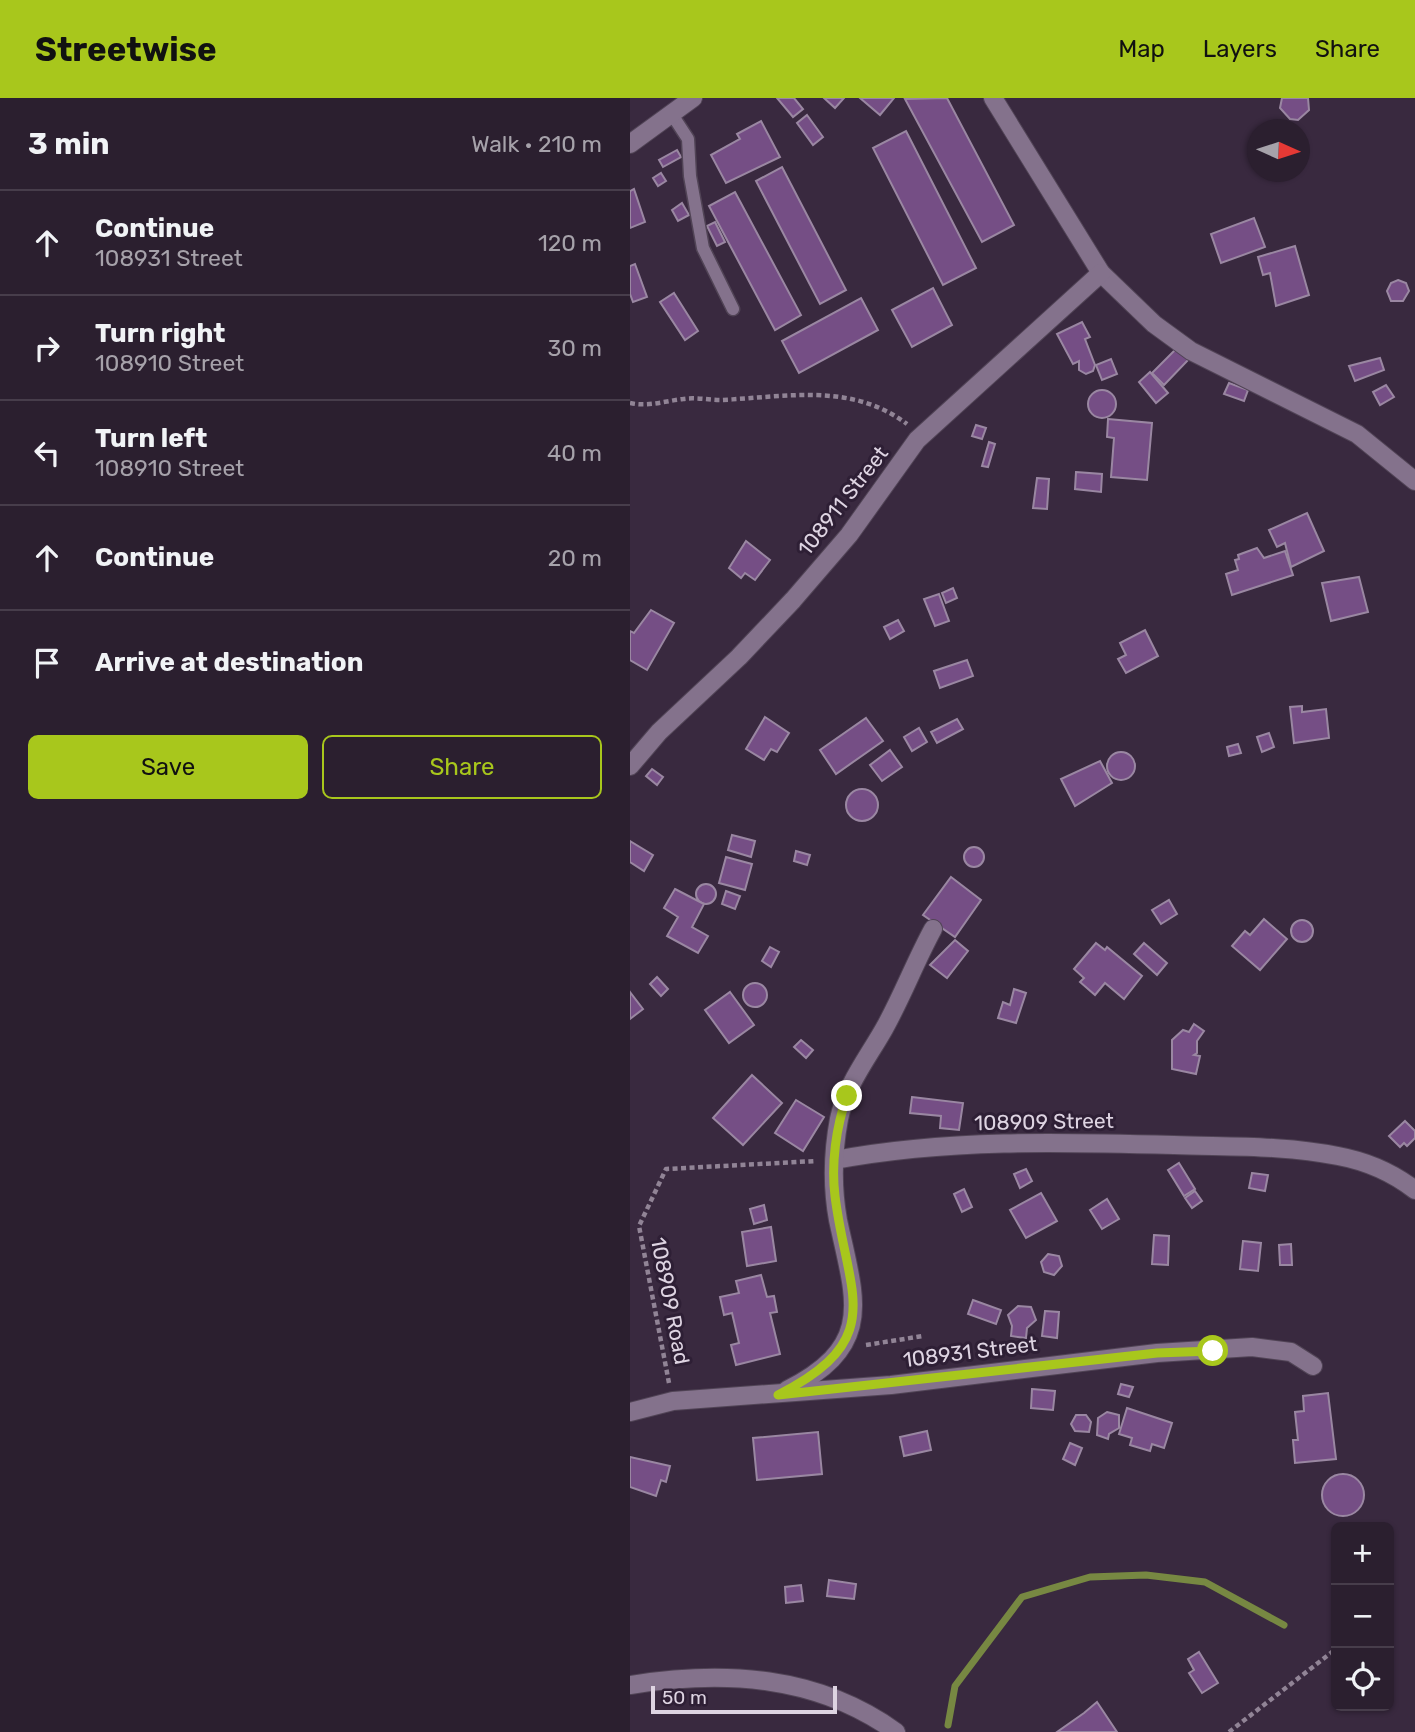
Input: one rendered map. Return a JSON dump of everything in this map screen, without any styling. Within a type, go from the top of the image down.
[{"type":"street","points":[[630,144],[673,116],[693,98]]},
{"type":"street","points":[[993,98],[1101,274],[1154,324],[1191,351],[1357,434],[1415,481]]},
{"type":"street","name":"108911 Street","points":[[630,766],[659,732],[793,600],[849,535],[922,435],[1101,274]]},
{"type":"street","points":[[778,1395],[808,1380],[841,1349],[852,1322],[855,1295],[836,1206],[835,1160],[839,1118],[855,1075],[885,1027],[933,929]]},
{"type":"street","name":"108909 Street","points":[[835,1160],[1010,1142],[1218,1147],[1339,1156],[1387,1172],[1415,1190]]},
{"type":"street","name":"108931 Street","points":[[630,1412],[673,1401],[778,1395],[1157,1353],[1252,1347],[1291,1352],[1312,1366]]},
{"type":"street","points":[[630,1685],[712,1677],[790,1683],[853,1706],[896,1732]]},
{"type":"lane","points":[[673,116],[688,139],[690,176],[703,248],[733,309]]},
{"type":"path","points":[[630,403],[642,406],[686,398],[720,400],[768,395],[832,394],[851,397],[893,413],[922,435]]},
{"type":"path","name":"108909 Road","points":[[673,1401],[639,1227],[666,1170],[835,1160]]},
{"type":"path","points":[[841,1349],[923,1336]]},
{"type":"path","points":[[1229,1732],[1331,1653]]},
{"type":"building","points":[[777,98],[794,98],[803,109],[793,117]]},
{"type":"building","points":[[824,98],[844,98],[835,108]]},
{"type":"building","points":[[860,98],[894,98],[880,115]]},
{"type":"building","points":[[947,98],[1014,225],[982,242],[905,99]]},
{"type":"building","points":[[1282,98],[1308,98],[1309,110],[1299,119],[1290,119],[1280,108]]},
{"type":"building","points":[[807,115],[823,137],[813,145],[797,123]]},
{"type":"building","points":[[761,121],[780,157],[726,183],[711,155],[740,139],[737,134]]},
{"type":"building","points":[[906,131],[976,268],[943,285],[873,148]]},
{"type":"building","points":[[677,150],[681,157],[663,167],[659,160]]},
{"type":"building","points":[[782,167],[846,290],[820,304],[756,181]]},
{"type":"building","points":[[661,173],[666,181],[658,186],[653,178]]},
{"type":"building","points":[[634,189],[645,222],[630,228],[630,191]]},
{"type":"building","points":[[735,192],[801,315],[775,330],[709,206]]},
{"type":"building","points":[[682,203],[689,215],[678,221],[672,210]]},
{"type":"building","points":[[1254,218],[1265,247],[1221,263],[1211,234]]},
{"type":"building","points":[[715,222],[725,242],[717,246],[707,226]]},
{"type":"building","points":[[1295,246],[1309,295],[1276,306],[1270,273],[1263,275],[1258,257]]},
{"type":"building","points":[[635,264],[647,297],[633,302],[630,294],[630,266]]},
{"type":"building","points":[[1398,280],[1406,283],[1409,291],[1403,301],[1391,301],[1387,291],[1391,283]]},
{"type":"building","points":[[933,288],[952,325],[912,347],[892,310]]},
{"type":"building","points":[[674,293],[698,331],[685,340],[660,302]]},
{"type":"building","points":[[861,298],[878,330],[799,373],[782,341]]},
{"type":"building","points":[[1082,322],[1090,337],[1085,339],[1095,365],[1093,371],[1086,374],[1079,370],[1079,361],[1073,364],[1057,334]]},
{"type":"building","points":[[1179,346],[1190,358],[1164,385],[1152,373]]},
{"type":"building","points":[[1380,358],[1384,370],[1355,381],[1349,366]]},
{"type":"building","points":[[1111,359],[1117,374],[1102,380],[1096,365]]},
{"type":"building","points":[[1150,372],[1168,393],[1156,403],[1139,382]]},
{"type":"building","points":[[1229,383],[1248,390],[1244,401],[1224,394]]},
{"type":"building","points":[[1386,385],[1394,397],[1380,405],[1373,392]]},
{"type":"building","points":[[1102,390],[1112,394],[1116,404],[1112,414],[1102,418],[1092,414],[1088,404],[1092,394]]},
{"type":"building","points":[[1108,419],[1152,423],[1147,480],[1111,477],[1114,438],[1107,437]]},
{"type":"building","points":[[976,425],[986,428],[982,439],[972,436]]},
{"type":"building","points":[[989,442],[995,444],[988,467],[982,466]]},
{"type":"building","points":[[1076,472],[1102,474],[1101,492],[1075,489]]},
{"type":"building","points":[[1037,478],[1049,479],[1047,509],[1033,508]]},
{"type":"building","points":[[1307,513],[1324,551],[1291,567],[1285,543],[1277,547],[1269,530]]},
{"type":"building","points":[[746,541],[770,560],[755,580],[745,573],[741,578],[729,568]]},
{"type":"building","points":[[1257,548],[1264,558],[1285,551],[1293,575],[1232,595],[1226,574],[1238,570],[1235,560],[1239,559],[1238,555]]},
{"type":"building","points":[[1359,577],[1368,612],[1331,621],[1322,583]]},
{"type":"building","points":[[953,588],[957,598],[946,603],[942,593]]},
{"type":"building","points":[[939,594],[949,621],[935,626],[924,599]]},
{"type":"building","points":[[651,610],[674,623],[647,670],[630,660],[630,631],[634,633]]},
{"type":"building","points":[[898,620],[904,631],[890,639],[884,627]]},
{"type":"building","points":[[1145,630],[1158,656],[1126,673],[1118,659],[1126,655],[1120,643]]},
{"type":"building","points":[[967,660],[973,676],[940,688],[934,671]]},
{"type":"building","points":[[1302,706],[1302,712],[1326,709],[1329,738],[1294,743],[1290,707]]},
{"type":"building","points":[[765,717],[789,733],[777,752],[771,749],[764,760],[746,749]]},
{"type":"building","points":[[866,718],[883,741],[836,774],[820,750]]},
{"type":"building","points":[[957,719],[963,729],[937,743],[931,732]]},
{"type":"building","points":[[919,728],[927,742],[912,751],[904,737]]},
{"type":"building","points":[[1269,733],[1274,747],[1262,752],[1257,737]]},
{"type":"building","points":[[1238,744],[1241,753],[1229,756],[1227,747]]},
{"type":"building","points":[[890,750],[902,767],[882,781],[870,765]]},
{"type":"building","points":[[1121,752],[1131,756],[1135,766],[1131,776],[1121,780],[1111,776],[1107,766],[1111,756]]},
{"type":"building","points":[[1100,761],[1112,783],[1075,806],[1061,779]]},
{"type":"building","points":[[652,769],[663,777],[657,785],[646,776]]},
{"type":"building","points":[[862,789],[874,793],[878,805],[874,817],[862,821],[850,817],[846,805],[850,793]]},
{"type":"building","points":[[732,835],[755,841],[751,857],[728,850]]},
{"type":"building","points":[[630,841],[653,855],[644,871],[630,862]]},
{"type":"building","points":[[974,847],[981,850],[984,857],[981,864],[974,867],[967,864],[964,857],[967,850]]},
{"type":"building","points":[[796,851],[810,855],[807,865],[794,861]]},
{"type":"building","points":[[726,857],[752,864],[745,890],[719,883]]},
{"type":"building","points":[[951,877],[981,900],[955,937],[923,915]]},
{"type":"building","points":[[706,884],[713,887],[716,894],[713,901],[706,904],[699,901],[696,894],[699,887]]},
{"type":"building","points":[[675,889],[704,904],[692,927],[708,936],[698,953],[667,936],[678,917],[664,908]]},
{"type":"building","points":[[726,891],[740,896],[735,909],[722,904]]},
{"type":"building","points":[[1169,900],[1177,914],[1161,924],[1152,910]]},
{"type":"building","points":[[1264,919],[1287,939],[1260,970],[1232,946],[1245,931],[1250,935]]},
{"type":"building","points":[[1302,920],[1310,923],[1313,931],[1310,939],[1302,942],[1294,939],[1291,931],[1294,923]]},
{"type":"building","points":[[955,940],[968,951],[947,978],[930,965]]},
{"type":"building","points":[[1096,943],[1105,950],[1107,947],[1142,976],[1124,999],[1105,983],[1095,995],[1080,982],[1084,978],[1074,969]]},
{"type":"building","points":[[1144,943],[1167,963],[1157,975],[1134,954]]},
{"type":"building","points":[[770,947],[779,952],[771,967],[762,961]]},
{"type":"building","points":[[657,977],[668,989],[661,996],[650,984]]},
{"type":"building","points":[[755,983],[766,990],[767,995],[760,1006],[755,1007],[744,1000],[743,995],[750,984]]},
{"type":"building","points":[[1014,989],[1026,993],[1016,1023],[998,1018],[1003,1002],[1010,1005]]},
{"type":"building","points":[[630,992],[643,1009],[630,1019]]},
{"type":"building","points":[[730,992],[754,1025],[729,1043],[705,1010]]},
{"type":"building","points":[[1194,1024],[1204,1031],[1197,1041],[1197,1053],[1194,1055],[1200,1056],[1196,1074],[1172,1069],[1172,1040],[1183,1030],[1189,1032]]},
{"type":"building","points":[[801,1040],[813,1050],[806,1058],[794,1047]]},
{"type":"building","points":[[752,1075],[782,1103],[743,1145],[713,1118]]},
{"type":"building","points":[[912,1097],[963,1103],[959,1130],[940,1128],[941,1116],[910,1113]]},
{"type":"building","points":[[796,1100],[824,1117],[803,1151],[775,1133]]},
{"type":"building","points":[[1405,1121],[1415,1131],[1415,1138],[1407,1146],[1404,1143],[1400,1147],[1389,1136]]},
{"type":"building","points":[[1179,1163],[1195,1189],[1184,1196],[1168,1170]]},
{"type":"building","points":[[1026,1169],[1032,1181],[1020,1188],[1014,1174]]},
{"type":"building","points":[[1252,1173],[1268,1175],[1265,1191],[1249,1188]]},
{"type":"building","points":[[964,1189],[972,1207],[962,1212],[954,1194]]},
{"type":"building","points":[[1195,1191],[1202,1201],[1192,1208],[1185,1198]]},
{"type":"building","points":[[1041,1193],[1057,1221],[1026,1238],[1010,1210]]},
{"type":"building","points":[[1107,1199],[1119,1219],[1102,1229],[1090,1210]]},
{"type":"building","points":[[764,1205],[767,1220],[754,1224],[750,1209]]},
{"type":"building","points":[[771,1227],[776,1261],[747,1266],[742,1232]]},
{"type":"building","points":[[1154,1235],[1169,1236],[1168,1265],[1152,1264]]},
{"type":"building","points":[[1243,1241],[1261,1243],[1258,1271],[1240,1269]]},
{"type":"building","points":[[1291,1244],[1292,1265],[1280,1265],[1279,1245]]},
{"type":"building","points":[[1048,1254],[1059,1256],[1062,1266],[1054,1275],[1044,1272],[1041,1262]]},
{"type":"building","points":[[761,1275],[767,1297],[774,1296],[777,1312],[770,1313],[780,1354],[736,1365],[731,1345],[739,1343],[732,1313],[724,1315],[720,1297],[739,1293],[736,1281]]},
{"type":"building","points":[[973,1300],[1001,1310],[996,1324],[968,1314]]},
{"type":"building","points":[[1018,1306],[1031,1307],[1036,1320],[1027,1328],[1026,1338],[1011,1336],[1012,1326],[1008,1315]]},
{"type":"building","points":[[1045,1311],[1059,1312],[1057,1338],[1042,1336]]},
{"type":"building","points":[[1121,1384],[1133,1387],[1129,1397],[1118,1394]]},
{"type":"building","points":[[1032,1389],[1055,1391],[1053,1410],[1031,1408]]},
{"type":"building","points":[[1328,1393],[1336,1459],[1295,1463],[1293,1440],[1298,1440],[1295,1412],[1304,1411],[1303,1396]]},
{"type":"building","points":[[1127,1408],[1172,1423],[1164,1448],[1152,1444],[1150,1451],[1130,1445],[1132,1438],[1119,1434]]},
{"type":"building","points":[[1107,1412],[1119,1415],[1119,1428],[1109,1434],[1108,1439],[1097,1435],[1098,1418]]},
{"type":"building","points":[[1076,1415],[1086,1415],[1091,1422],[1089,1432],[1075,1431],[1071,1424]]},
{"type":"building","points":[[927,1431],[931,1450],[904,1456],[900,1437]]},
{"type":"building","points":[[818,1432],[822,1474],[757,1480],[753,1438]]},
{"type":"building","points":[[1070,1443],[1082,1448],[1075,1465],[1063,1459]]},
{"type":"building","points":[[630,1457],[670,1466],[666,1482],[661,1480],[656,1496],[630,1487]]},
{"type":"building","points":[[1343,1474],[1358,1480],[1364,1495],[1358,1510],[1343,1516],[1328,1510],[1322,1495],[1328,1480]]},
{"type":"building","points":[[829,1580],[856,1584],[854,1599],[827,1596]]},
{"type":"building","points":[[801,1585],[803,1601],[786,1603],[785,1587]]},
{"type":"building","points":[[1199,1652],[1218,1683],[1202,1693],[1189,1673],[1194,1670],[1188,1659]]},
{"type":"building","points":[[1097,1702],[1117,1732],[1057,1732],[1084,1713]]},
{"type":"waterway","points":[[948,1725],[955,1686],[1022,1597],[1090,1577],[1146,1575],[1205,1582],[1284,1625]]},
{"type":"route","points":[[847,1096],[839,1118],[834,1193],[855,1295],[852,1322],[841,1349],[826,1365],[808,1380],[778,1395],[891,1385],[1157,1353],[1213,1351]]}]
